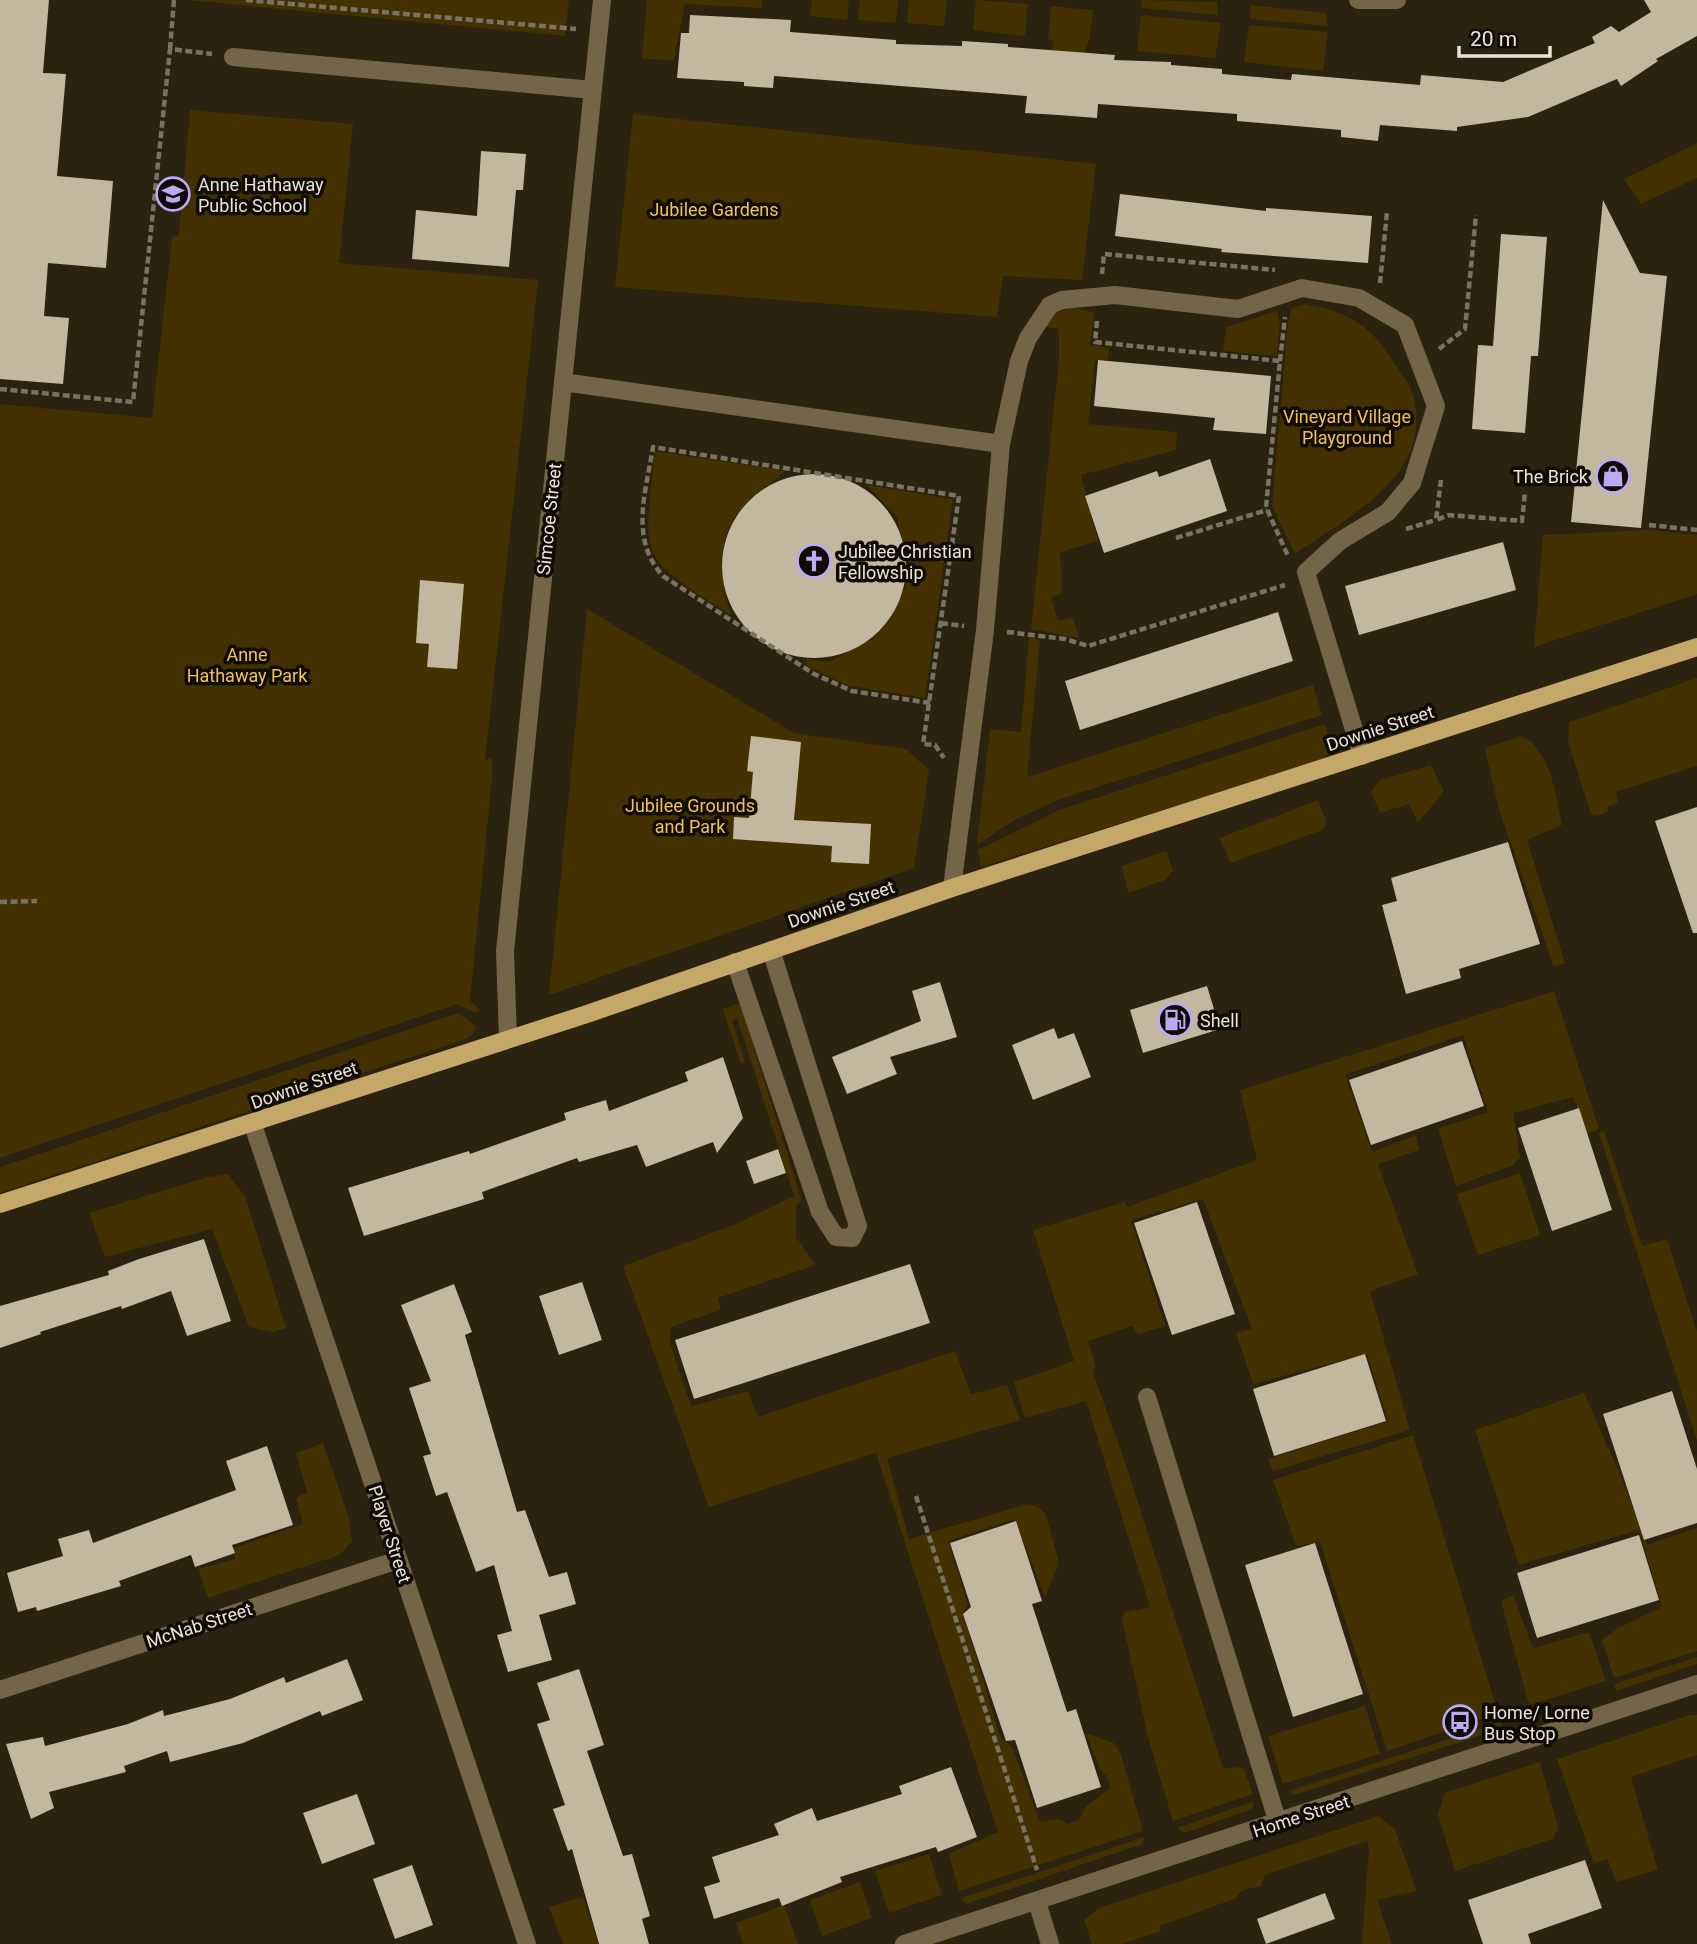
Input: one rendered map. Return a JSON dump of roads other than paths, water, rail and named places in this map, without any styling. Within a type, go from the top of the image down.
[{"type":"main road","name":"Downie Street","points":[[0,1205],[253,1125],[952,888],[1697,647]]},
{"type":"street","name":"Simcoe Street","points":[[508,1039],[505,951],[602,0]]},
{"type":"street","points":[[1358,0],[1398,0]]},
{"type":"street","points":[[233,57],[593,90]]},
{"type":"street","points":[[952,888],[985,630],[1001,444],[1019,361],[1028,338],[1050,305],[1062,300],[1115,296],[1238,309],[1302,288],[1359,298],[1405,326],[1436,406],[1412,483],[1388,512],[1340,541],[1306,572],[1362,756]]},
{"type":"street","points":[[563,382],[1001,444]]},
{"type":"street","points":[[735,962],[820,1212],[836,1237],[852,1238],[858,1226],[771,950]]},
{"type":"street","name":"Player Street","points":[[253,1125],[527,1944]]},
{"type":"street","points":[[1147,1397],[1278,1823]]},
{"type":"street","name":"McNab Street","points":[[0,1690],[398,1560]]},
{"type":"street","name":"Home Street","points":[[904,1944],[1697,1684]]},
{"type":"street","points":[[1037,1902],[1050,1944]]},
{"type":"place","name":"Anne Hathaway Public School","points":[[173,194]]},
{"type":"place","name":"The Brick","points":[[1613,476]]},
{"type":"place","name":"Jubilee Christian Fellowship","points":[[814,561]]},
{"type":"place","name":"Shell","points":[[1175,1020]]},
{"type":"place","name":"Home/ Lorne Bus Stop","points":[[1460,1722]]},
{"type":"park label","name":"Jubilee Gardens","points":[[714,209]]},
{"type":"park label","name":"Vineyard Village Playground","points":[[1347,426]]},
{"type":"park label","name":"Anne Hathaway Park","points":[[247,664]]},
{"type":"park label","name":"Jubilee Grounds and Park","points":[[690,815]]}]
